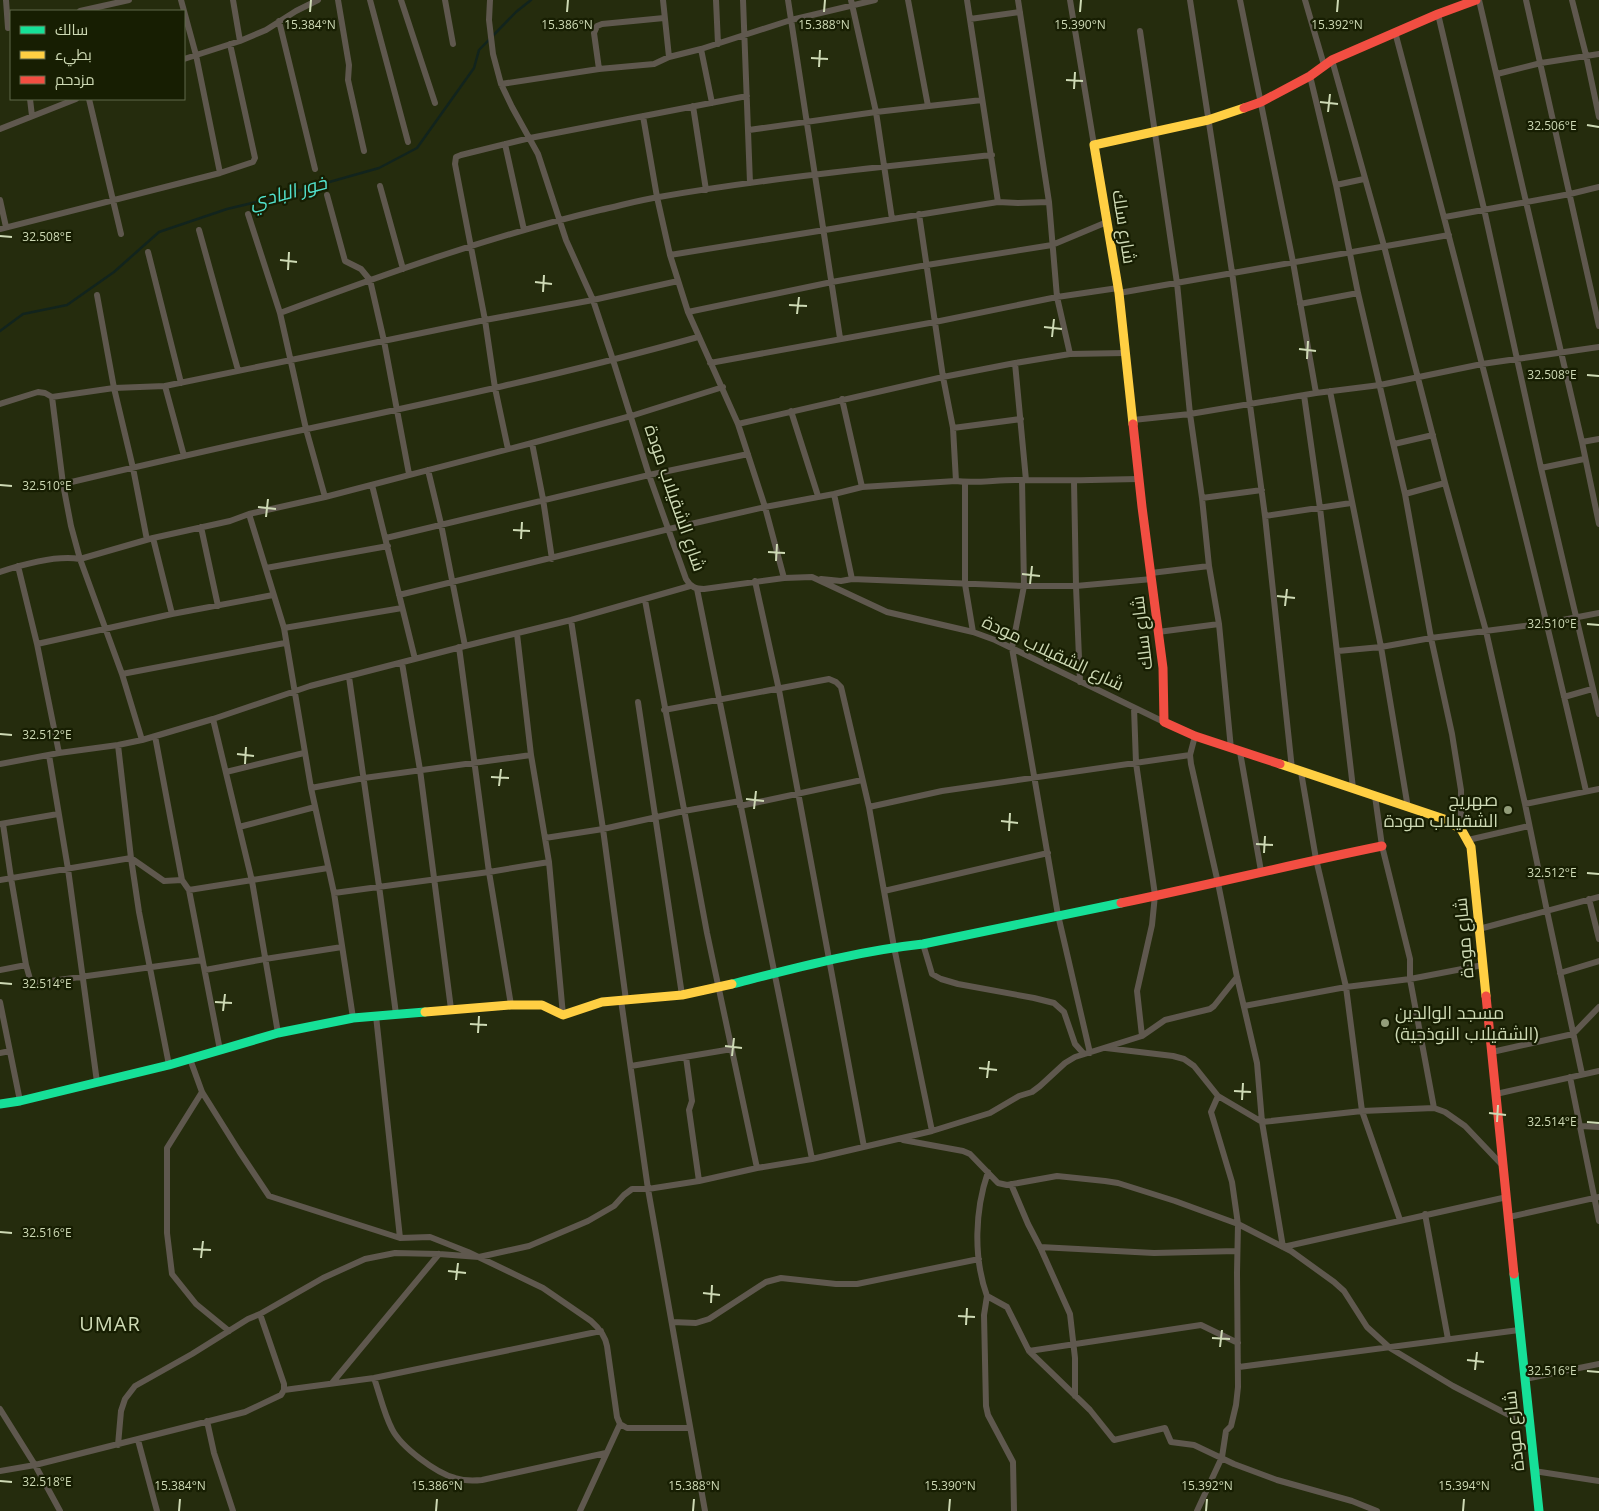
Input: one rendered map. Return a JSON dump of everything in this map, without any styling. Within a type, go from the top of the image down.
[{"type":"street","points":[[0,30],[9,28],[6,0]]},
{"type":"street","points":[[92,0],[94,10],[129,0]]},
{"type":"street","points":[[232,0],[240,41]]},
{"type":"street","points":[[185,59],[240,41],[266,30],[318,0]]},
{"type":"street","points":[[338,0],[349,65],[348,80],[364,151]]},
{"type":"street","points":[[370,0],[408,142]]},
{"type":"street","points":[[401,0],[435,103]]},
{"type":"street","points":[[445,0],[453,44]]},
{"type":"street","name":"شارع الشقيلاب مودة","points":[[490,0],[489,20],[493,54],[501,84],[538,154],[558,220],[592,300],[613,360],[649,474],[686,579],[693,588],[784,578],[812,577],[887,612],[973,632],[1012,648],[1164,722]]},
{"type":"street","points":[[663,0],[668,57]]},
{"type":"street","points":[[716,0],[718,44]]},
{"type":"street","points":[[743,0],[750,183]]},
{"type":"street","points":[[788,0],[840,338]]},
{"type":"street","points":[[501,84],[598,69],[654,64],[668,57],[718,44],[744,34],[851,2],[875,0]]},
{"type":"street","points":[[908,0],[928,106]]},
{"type":"street","points":[[967,0],[998,202]]},
{"type":"street","points":[[1018,0],[1049,202],[1057,297],[1070,354]]},
{"type":"street","points":[[1070,0],[1094,145],[1208,120],[1261,102],[1310,76],[1328,63],[1395,32],[1478,0],[1497,74],[1582,442],[1599,524]]},
{"type":"street","points":[[1190,0],[1232,272],[1262,490],[1292,769]]},
{"type":"street","points":[[1240,0],[1293,262],[1316,393]]},
{"type":"street","points":[[1305,0],[1328,63],[1384,246],[1445,483],[1486,631],[1582,1074]]},
{"type":"street","points":[[1526,0],[1599,326]]},
{"type":"street","points":[[1572,0],[1599,117]]},
{"type":"street","points":[[851,2],[876,112],[892,219]]},
{"type":"street","points":[[970,19],[1020,12]]},
{"type":"street","points":[[1438,14],[1484,209],[1540,468],[1599,714]]},
{"type":"street","points":[[185,15],[196,55],[220,173]]},
{"type":"street","points":[[598,69],[594,33],[597,26],[664,18]]},
{"type":"street","points":[[280,21],[315,169]]},
{"type":"street","points":[[1140,31],[1177,283],[1190,414],[1209,566],[1219,624],[1236,751],[1261,871]]},
{"type":"street","points":[[1395,32],[1482,364],[1547,623],[1586,791]]},
{"type":"street","points":[[0,200],[3,228],[220,173],[253,162],[255,158],[230,44]]},
{"type":"street","points":[[701,49],[712,102]]},
{"type":"street","points":[[1497,74],[1541,63],[1599,54]]},
{"type":"street","points":[[1164,722],[1194,736],[1353,788],[1444,820],[1461,829],[1461,790],[1452,734],[1431,638],[1405,494],[1310,76]]},
{"type":"street","points":[[508,449],[495,388],[485,320],[455,164],[456,157],[461,154],[530,138],[747,96]]},
{"type":"street","points":[[30,100],[32,116]]},
{"type":"street","points":[[0,129],[73,100]]},
{"type":"street","points":[[89,100],[121,234]]},
{"type":"street","points":[[749,130],[876,112],[982,100]]},
{"type":"street","points":[[693,106],[706,190]]},
{"type":"street","points":[[643,116],[657,197],[670,255],[698,337],[738,424],[784,578]]},
{"type":"street","points":[[505,144],[524,230]]},
{"type":"street","name":"شارع سلك","points":[[1094,145],[1119,291],[1132,420],[1164,684],[1164,722]]},
{"type":"street","points":[[280,313],[471,246],[558,220],[657,197],[750,183],[992,155]]},
{"type":"street","points":[[1336,185],[1364,178]]},
{"type":"street","points":[[380,186],[403,269]]},
{"type":"street","points":[[1444,217],[1599,187]]},
{"type":"street","points":[[327,195],[345,261],[361,269],[370,280],[384,341],[409,474]]},
{"type":"street","points":[[670,255],[998,202],[1049,202]]},
{"type":"street","points":[[248,214],[280,313],[306,429],[325,497]]},
{"type":"street","points":[[919,214],[942,377],[953,428],[956,481]]},
{"type":"street","points":[[688,312],[832,282],[1052,245],[1107,222]]},
{"type":"street","points":[[199,230],[238,370]]},
{"type":"street","points":[[710,363],[935,322],[1057,297],[1177,283],[1449,235]]},
{"type":"street","points":[[148,252],[181,383]]},
{"type":"street","points":[[0,404],[38,392],[52,397],[114,388],[165,386],[678,281]]},
{"type":"street","points":[[1300,304],[1358,292]]},
{"type":"street","points":[[97,295],[114,388],[150,539],[172,614]]},
{"type":"street","points":[[63,484],[495,388],[613,360],[698,337]]},
{"type":"street","points":[[1132,420],[1190,414],[1316,393],[1380,385],[1482,364],[1599,347]]},
{"type":"street","points":[[738,424],[792,410],[1015,363],[1070,354],[1125,353]]},
{"type":"street","points":[[1015,363],[1021,419],[1024,480],[1024,586],[1012,648],[1058,915],[1087,1053]]},
{"type":"street","points":[[165,386],[184,456]]},
{"type":"street","points":[[0,572],[18,566],[68,557],[80,559],[150,539],[372,485],[631,416],[722,387]]},
{"type":"street","points":[[1330,391],[1381,647],[1408,808]]},
{"type":"street","points":[[1304,396],[1338,651],[1353,788]]},
{"type":"street","points":[[52,397],[63,484],[71,526],[80,559],[122,674],[142,740]]},
{"type":"street","points":[[842,399],[862,487]]},
{"type":"street","points":[[792,410],[818,496]]},
{"type":"street","points":[[953,428],[1021,419]]},
{"type":"street","points":[[1394,444],[1433,435]]},
{"type":"street","points":[[1582,442],[1599,439]]},
{"type":"street","points":[[532,443],[552,558]]},
{"type":"street","points":[[386,538],[649,474],[748,454]]},
{"type":"street","points":[[1540,468],[1584,459]]},
{"type":"street","points":[[428,470],[441,524],[462,646],[489,872],[511,1005]]},
{"type":"street","points":[[399,596],[669,529],[862,487],[956,481],[1139,479]]},
{"type":"street","points":[[1074,481],[1080,682]]},
{"type":"street","points":[[965,482],[965,584],[973,632]]},
{"type":"street","points":[[1405,494],[1445,483]]},
{"type":"street","points":[[372,485],[415,659]]},
{"type":"street","points":[[1202,498],[1262,490]]},
{"type":"street","points":[[834,494],[852,579]]},
{"type":"street","points":[[1265,516],[1352,503]]},
{"type":"street","points":[[249,514],[284,628],[304,753],[334,893],[353,1018]]},
{"type":"street","points":[[200,527],[218,606]]},
{"type":"street","points":[[266,568],[388,546]]},
{"type":"street","points":[[18,566],[37,644],[59,753]]},
{"type":"street","points":[[818,579],[1076,586],[1209,566]]},
{"type":"street","points":[[755,581],[779,690],[864,1147]]},
{"type":"street","points":[[0,764],[142,740],[213,719],[310,686],[693,588],[740,803],[812,1159]]},
{"type":"street","points":[[37,644],[273,594]]},
{"type":"street","points":[[645,600],[664,710],[718,988],[757,1168]]},
{"type":"street","points":[[284,628],[402,608]]},
{"type":"street","points":[[1338,651],[1381,647],[1431,638],[1547,623],[1599,613]]},
{"type":"street","points":[[571,620],[603,830],[631,1066],[648,1189],[705,1511]]},
{"type":"street","points":[[1158,632],[1219,624]]},
{"type":"street","points":[[517,634],[531,755],[549,862],[563,1015]]},
{"type":"street","points":[[122,674],[286,643]]},
{"type":"street","points":[[402,663],[420,770],[451,1009]]},
{"type":"street","points":[[349,677],[396,1014]]},
{"type":"street","points":[[664,710],[779,690],[829,679],[841,686],[869,807],[894,947],[932,1131]]},
{"type":"street","points":[[1564,697],[1592,689]]},
{"type":"street","points":[[638,702],[682,995]]},
{"type":"street","points":[[1134,708],[1136,763],[1155,896],[1152,925],[1137,990],[1142,1036]]},
{"type":"street","points":[[213,719],[252,881],[278,1033]]},
{"type":"street","points":[[155,736],[182,880],[188,890],[220,1050]]},
{"type":"street","points":[[1194,736],[1190,755],[1218,882],[1236,977],[1257,1063],[1262,1122],[1283,1247]]},
{"type":"street","points":[[118,745],[130,858],[169,1065]]},
{"type":"street","points":[[226,772],[304,753]]},
{"type":"street","points":[[49,755],[68,869],[97,1082]]},
{"type":"street","points":[[311,788],[364,778],[531,755]]},
{"type":"street","points":[[869,807],[942,791],[1190,755]]},
{"type":"street","points":[[1301,772],[1316,859],[1346,987],[1362,1111],[1400,1220]]},
{"type":"street","points":[[545,838],[603,830],[684,811],[799,794],[862,780]]},
{"type":"street","points":[[1525,804],[1599,789]]},
{"type":"street","points":[[1375,796],[1382,846],[1410,959],[1410,979],[1434,1108]]},
{"type":"street","points":[[239,827],[315,807]]},
{"type":"street","points":[[58,814],[2,824],[30,979],[37,983],[202,960]]},
{"type":"street","points":[[1468,840],[1529,826]]},
{"type":"street","name":"شارع مودة","points":[[1461,829],[1468,840],[1473,856],[1539,1511]]},
{"type":"street","points":[[0,1104],[20,1101],[169,1065],[278,1033],[353,1018],[511,1005],[542,1005],[563,1015],[602,1002],[682,995],[718,988],[828,959],[894,947],[923,944],[1382,846]]},
{"type":"street","points":[[884,891],[1048,854]]},
{"type":"street","points":[[0,880],[130,858],[164,881],[182,880]]},
{"type":"street","points":[[334,893],[549,862]]},
{"type":"street","points":[[188,890],[328,868]]},
{"type":"street","points":[[1480,929],[1599,897]]},
{"type":"street","points":[[1589,899],[1599,939]]},
{"type":"street","points":[[923,944],[932,974],[941,979],[1054,1003],[1064,1012],[1075,1044],[1087,1053]]},
{"type":"street","points":[[205,970],[342,947]]},
{"type":"street","points":[[1560,974],[1599,960]]},
{"type":"street","points":[[0,970],[26,965]]},
{"type":"street","points":[[1244,1006],[1483,965]]},
{"type":"street","points":[[118,1445],[121,1411],[125,1398],[135,1386],[248,1319],[323,1278],[365,1259],[395,1252],[479,1257],[529,1246],[588,1221],[614,1206],[632,1189],[648,1189],[698,1181],[757,1168],[812,1159],[900,1140],[990,1113],[1019,1096],[1032,1092],[1065,1063],[1075,1057],[1142,1036],[1165,1020],[1210,1009],[1236,977]]},
{"type":"street","points":[[0,1002],[20,1101]]},
{"type":"street","points":[[1492,1052],[1574,1034],[1599,1007]]},
{"type":"street","points":[[376,1016],[400,1238]]},
{"type":"street","points":[[1104,1048],[1184,1059],[1194,1066],[1218,1096],[1262,1122],[1362,1111],[1434,1108],[1445,1112],[1465,1126],[1504,1167]]},
{"type":"street","points":[[631,1066],[732,1049]]},
{"type":"street","points":[[0,1053],[10,1051]]},
{"type":"street","points":[[686,1057],[692,1101],[689,1110],[698,1181]]},
{"type":"street","points":[[190,1059],[202,1092],[269,1196],[400,1238],[430,1237],[479,1257],[544,1288],[591,1321],[601,1331],[607,1346],[617,1417],[620,1424],[628,1428],[690,1428]]},
{"type":"street","points":[[1496,1094],[1599,1070]]},
{"type":"street","points":[[1570,1077],[1596,1197],[1599,1221]]},
{"type":"street","points":[[202,1092],[167,1148],[167,1233],[172,1274],[196,1304],[229,1331]]},
{"type":"street","points":[[1197,1511],[1222,1458],[1226,1431],[1231,1426],[1236,1405],[1239,1367],[1238,1224],[1232,1182],[1212,1112],[1218,1096]]},
{"type":"street","points":[[1581,1126],[1599,1127]]},
{"type":"street","points":[[900,1140],[963,1151],[970,1154],[998,1183],[1007,1185],[1057,1176],[1118,1183],[1238,1224],[1292,1251],[1334,1282],[1344,1292],[1367,1327],[1390,1348],[1453,1386],[1530,1426]]},
{"type":"street","points":[[988,1172],[981,1193],[979,1208],[979,1259],[982,1280],[987,1296],[984,1315],[986,1406],[988,1415],[1013,1462],[1014,1511]]},
{"type":"street","points":[[1011,1184],[1070,1314],[1075,1358],[1075,1396]]},
{"type":"street","points":[[1283,1247],[1507,1196]]},
{"type":"street","points":[[1509,1218],[1596,1197]]},
{"type":"street","points":[[1425,1214],[1448,1340]]},
{"type":"street","points":[[1040,1247],[1154,1253],[1237,1251]]},
{"type":"street","points":[[332,1383],[439,1254]]},
{"type":"street","points":[[672,1322],[696,1323],[709,1319],[766,1282],[781,1278],[836,1284],[857,1284],[979,1259]]},
{"type":"street","points":[[987,1296],[1007,1307],[1029,1351],[1090,1410],[1114,1440],[1165,1428],[1171,1442],[1194,1445],[1234,1464],[1277,1480],[1352,1501],[1377,1511]]},
{"type":"street","points":[[0,1471],[35,1465],[245,1412],[281,1395],[284,1390],[260,1314]]},
{"type":"street","points":[[1029,1351],[1201,1325],[1238,1343]]},
{"type":"street","points":[[1239,1367],[1520,1330]]},
{"type":"street","points":[[284,1390],[374,1378],[601,1331]]},
{"type":"street","points":[[1525,1378],[1599,1364]]},
{"type":"street","points":[[374,1378],[388,1421],[399,1440],[409,1450],[441,1472],[456,1479],[482,1480],[606,1454]]},
{"type":"street","points":[[0,1409],[35,1465],[60,1511]]},
{"type":"street","points":[[207,1421],[214,1454],[234,1511]]},
{"type":"street","points":[[580,1511],[620,1424]]},
{"type":"street","points":[[138,1440],[158,1511]]},
{"type":"street","points":[[1534,1471],[1599,1481]]},
{"type":"waterway","name":"خور البادي","points":[[0,331],[23,314],[67,305],[114,272],[159,232],[227,209],[379,168],[417,148],[474,68],[479,50],[516,12],[531,0]]},
{"type":"traffic: fast","points":[[732,984],[851,956],[923,944],[1121,903]]},
{"type":"traffic: fast","points":[[0,1104],[20,1101],[169,1065],[278,1033],[353,1018],[425,1012]]},
{"type":"traffic: fast","points":[[1514,1274],[1539,1511]]},
{"type":"traffic: slow","points":[[1133,424],[1119,293],[1094,145],[1208,120],[1244,108]]},
{"type":"traffic: slow","points":[[1280,764],[1444,819],[1461,829],[1471,847],[1486,996]]},
{"type":"traffic: slow","points":[[425,1012],[511,1005],[542,1005],[563,1015],[602,1002],[682,995],[732,984]]},
{"type":"traffic: jam","points":[[1244,108],[1261,102],[1310,76],[1332,60],[1438,14],[1476,0]]},
{"type":"traffic: jam","points":[[1133,424],[1163,668],[1164,722],[1195,736],[1280,764]]},
{"type":"traffic: jam","points":[[1121,903],[1382,846]]},
{"type":"traffic: jam","points":[[1486,996],[1514,1274]]},
{"type":"place","name":"صهريج الشقيلاب مودة","points":[[1508,810]]},
{"type":"place","name":"مسجد الوالدين (الشقيلاب النوذجية)","points":[[1385,1023]]},
{"type":"district","name":"UMAR","points":[[110,1324]]}]
